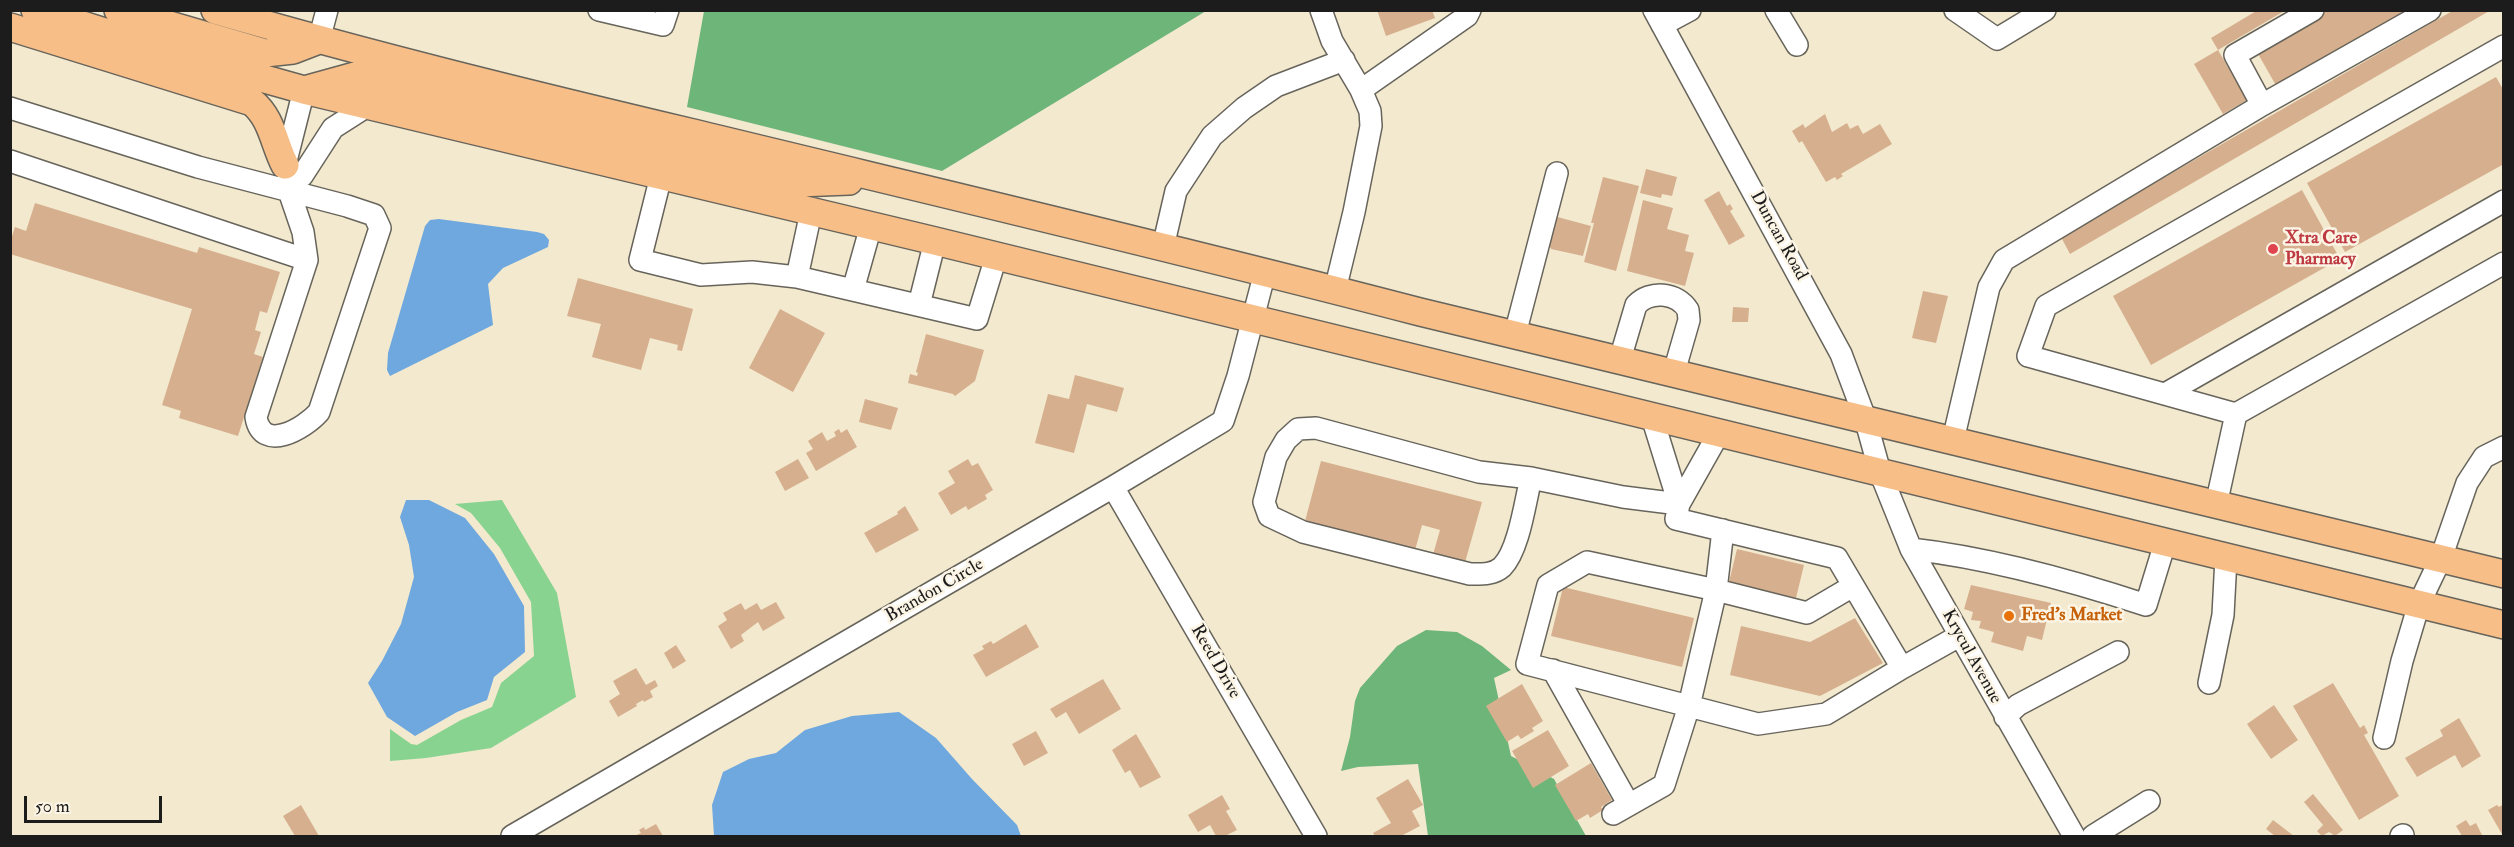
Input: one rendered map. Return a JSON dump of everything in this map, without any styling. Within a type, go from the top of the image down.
[{"type":"main road","points":[[35,10],[165,51],[304,90],[935,241],[1253,321],[2504,625]]},
{"type":"main road","points":[[118,10],[265,53],[293,50],[319,40]]},
{"type":"main road","points":[[215,10],[319,40],[884,180],[2504,574]]},
{"type":"main road","points":[[10,27],[252,102],[260,108],[268,121],[288,179]]},
{"type":"main road","points":[[304,90],[355,76],[798,183],[884,180]]},
{"type":"street","points":[[319,40],[327,10]]},
{"type":"street","points":[[599,10],[663,25],[668,10]]},
{"type":"street","points":[[1321,10],[1332,41],[1361,90],[1370,111],[1371,126],[1354,212],[1335,290]]},
{"type":"street","points":[[1361,90],[1467,16],[1470,10]]},
{"type":"street","points":[[1658,18],[1690,10]]},
{"type":"street","points":[[1776,10],[1797,45]]},
{"type":"street","points":[[1955,10],[1997,39],[2045,10]]},
{"type":"street","points":[[2262,105],[2235,55],[2313,10]]},
{"type":"street","points":[[1953,440],[1989,287],[2004,260],[2262,105],[2430,10]]},
{"type":"street","name":"Duncan Road","points":[[1658,18],[1827,326],[1851,378],[1880,472]]},
{"type":"street","points":[[2504,46],[2046,306],[2028,356],[2236,414],[2504,263]]},
{"type":"street","points":[[1163,247],[1176,191],[1212,136],[1244,108],[1276,86],[1344,60]]},
{"type":"street","points":[[10,108],[198,168],[288,179],[374,215],[380,228],[319,412],[309,423],[299,429],[278,436],[268,434],[260,427],[256,417],[307,261],[303,232],[288,179],[304,90]]},
{"type":"street","points":[[288,179],[302,176],[333,128],[369,105]]},
{"type":"street","points":[[10,161],[307,261]]},
{"type":"street","points":[[1515,334],[1557,173]]},
{"type":"street","points":[[661,176],[640,260],[701,275],[752,272],[797,277],[977,319],[996,257]]},
{"type":"street","points":[[2165,394],[2504,201]]},
{"type":"street","points":[[797,277],[811,212]]},
{"type":"street","points":[[852,290],[871,226]]},
{"type":"street","points":[[919,305],[935,241]]},
{"type":"street","name":"Brandon Circle","points":[[512,837],[1223,421],[1265,272]]},
{"type":"street","points":[[1620,359],[1636,305],[1642,298],[1651,295],[1678,299],[1688,310],[1689,320],[1674,372]]},
{"type":"street","points":[[2216,505],[2236,414]]},
{"type":"street","points":[[1652,417],[1679,504]]},
{"type":"street","points":[[1531,478],[1511,553],[1501,568],[1487,574],[1470,574],[1303,532],[1269,516],[1264,502],[1276,458],[1286,440],[1298,429],[1316,428],[1479,472],[1531,478],[1623,497],[1679,504]]},
{"type":"street","points":[[1719,433],[1679,504],[1676,519],[1837,558],[1902,668]]},
{"type":"street","points":[[2384,738],[2402,661],[2419,604],[2440,558],[2467,483],[2484,457],[2504,447]]},
{"type":"street","name":"Krycul Avenue","points":[[1880,472],[1911,549],[2074,837]]},
{"type":"street","name":"Reed Drive","points":[[1113,487],[1316,837]]},
{"type":"street","points":[[1553,670],[1621,810],[1664,785],[1689,706],[1716,590],[1723,530]]},
{"type":"street","points":[[1911,549],[1957,554],[2078,583],[2146,604],[2165,543]]},
{"type":"street","points":[[2209,683],[2223,615],[2226,558]]},
{"type":"street","points":[[1853,586],[1807,613],[1716,590],[1587,562],[1548,585],[1527,664],[1758,724],[1826,714],[1959,636]]},
{"type":"street","points":[[2005,717],[2018,705],[2118,652]]},
{"type":"street","points":[[2093,837],[2149,801]]},
{"type":"green space","points":[[704,10],[1206,11],[942,171],[687,107]]},
{"type":"green space","points":[[502,500],[557,593],[576,697],[491,748],[390,761],[390,729],[411,744],[417,745],[461,720],[492,707],[501,683],[534,656],[531,602],[500,548],[471,513],[455,504]]},
{"type":"green space","points":[[1426,630],[1457,632],[1482,646],[1511,670],[1494,678],[1511,756],[1554,779],[1586,836],[1428,836],[1418,764],[1358,767],[1341,771],[1350,737],[1355,701],[1360,688],[1397,646]]},
{"type":"water","points":[[439,219],[537,232],[544,234],[549,240],[548,247],[503,268],[488,284],[493,325],[390,376],[387,370],[388,353],[425,226],[430,220]]},
{"type":"water","points":[[406,500],[429,500],[465,518],[494,554],[524,606],[525,652],[494,677],[487,700],[457,712],[415,736],[387,717],[368,683],[401,624],[414,577],[409,545],[400,517]]},
{"type":"water","points":[[899,712],[936,738],[1017,825],[1021,836],[714,836],[712,805],[723,772],[749,759],[776,753],[805,730],[852,716]]},
{"type":"building","points":[[1377,10],[1432,10],[1435,18],[1386,36]]},
{"type":"building","points":[[2258,10],[2286,10],[2218,50],[2211,38]]},
{"type":"building","points":[[2329,10],[2414,10],[2278,89],[2257,52]]},
{"type":"building","points":[[2454,10],[2491,10],[2070,254],[2061,237]]},
{"type":"building","points":[[2218,50],[2247,100],[2223,114],[2194,64]]},
{"type":"building","points":[[2496,77],[2504,91],[2504,164],[2345,252],[2307,183]]},
{"type":"building","points":[[1825,114],[1832,132],[1847,123],[1850,129],[1858,125],[1863,134],[1880,124],[1892,144],[1841,174],[1843,176],[1837,180],[1835,177],[1826,182],[1802,141],[1799,143],[1792,131],[1803,124],[1805,128]]},
{"type":"building","points":[[1646,169],[1677,177],[1672,196],[1662,194],[1661,198],[1640,193]]},
{"type":"building","points":[[1603,177],[1639,186],[1616,271],[1584,262]]},
{"type":"building","points":[[2302,190],[2340,259],[2151,365],[2113,296]]},
{"type":"building","points":[[1719,191],[1727,206],[1730,204],[1733,209],[1730,211],[1745,236],[1729,245],[1704,200]]},
{"type":"building","points":[[1643,200],[1673,208],[1667,229],[1689,235],[1685,251],[1694,253],[1685,286],[1627,271]]},
{"type":"building","points":[[35,203],[197,253],[199,247],[280,272],[267,313],[260,311],[255,330],[261,332],[254,354],[263,357],[238,436],[179,418],[181,411],[162,405],[192,309],[10,254],[10,242],[15,227],[26,231]]},
{"type":"building","points":[[1550,215],[1591,226],[1583,256],[1542,245]]},
{"type":"building","points":[[578,278],[693,309],[682,351],[677,350],[678,345],[650,338],[641,370],[592,357],[601,324],[567,316]]},
{"type":"building","points":[[1923,291],[1948,296],[1936,343],[1912,338]]},
{"type":"building","points":[[1733,307],[1749,308],[1748,322],[1732,322]]},
{"type":"building","points":[[780,309],[825,333],[793,392],[749,368]]},
{"type":"building","points":[[926,334],[984,350],[975,381],[955,396],[908,383],[910,374],[917,376],[916,372]]},
{"type":"building","points":[[1075,375],[1124,388],[1117,412],[1087,404],[1074,453],[1035,443],[1048,394],[1069,399]]},
{"type":"building","points":[[865,399],[898,408],[891,430],[859,422]]},
{"type":"building","points":[[839,429],[841,433],[847,429],[857,447],[816,471],[806,453],[813,449],[808,441],[822,432],[827,441],[836,436],[834,432]]},
{"type":"building","points":[[798,459],[809,478],[785,491],[775,472]]},
{"type":"building","points":[[968,459],[972,466],[978,463],[993,490],[985,495],[987,499],[968,510],[966,506],[951,515],[938,493],[955,483],[948,471]]},
{"type":"building","points":[[1321,461],[1482,502],[1464,566],[1432,558],[1440,530],[1422,525],[1414,554],[1304,525]]},
{"type":"building","points":[[905,506],[919,530],[876,553],[864,533],[898,514],[897,512]]},
{"type":"building","points":[[1737,549],[1804,565],[1796,598],[1729,582]]},
{"type":"building","points":[[1971,585],[2051,603],[2042,640],[2027,636],[2023,651],[1991,642],[1994,632],[1979,628],[1981,621],[1971,620],[1973,612],[1964,609]]},
{"type":"building","points":[[1563,587],[1694,618],[1682,667],[1551,636]]},
{"type":"building","points":[[776,602],[785,618],[763,631],[758,622],[741,635],[744,641],[731,649],[718,626],[727,620],[723,613],[741,603],[745,610],[757,603],[761,610]]},
{"type":"building","points":[[1855,618],[1883,663],[1820,696],[1730,675],[1741,626],[1810,642]]},
{"type":"building","points":[[1026,624],[1039,647],[986,677],[973,655],[984,649],[982,646],[991,641],[993,644]]},
{"type":"building","points":[[676,645],[686,661],[673,669],[664,653]]},
{"type":"building","points":[[636,668],[646,685],[655,680],[658,686],[650,691],[653,697],[636,704],[637,706],[618,717],[609,701],[620,694],[613,681]]},
{"type":"building","points":[[1103,679],[1121,709],[1079,734],[1066,712],[1056,718],[1050,709]]},
{"type":"building","points":[[2333,683],[2360,728],[2364,725],[2368,733],[2364,735],[2399,796],[2359,820],[2293,706]]},
{"type":"building","points":[[1522,684],[1543,721],[1532,728],[1534,731],[1521,739],[1518,735],[1507,742],[1486,706]]},
{"type":"building","points":[[2274,705],[2298,740],[2271,759],[2247,724]]},
{"type":"building","points":[[2459,718],[2481,756],[2462,768],[2455,755],[2417,777],[2405,758],[2443,736],[2440,730]]},
{"type":"building","points":[[1548,730],[1569,766],[1533,788],[1512,751]]},
{"type":"building","points":[[1036,731],[1048,753],[1024,766],[1012,744]]},
{"type":"building","points":[[1136,734],[1161,777],[1140,788],[1130,770],[1125,773],[1112,750]]},
{"type":"building","points":[[1591,763],[1612,800],[1601,807],[1603,810],[1590,818],[1588,814],[1576,821],[1555,785]]},
{"type":"building","points":[[1408,779],[1423,805],[1412,811],[1420,826],[1401,836],[1375,836],[1373,833],[1391,823],[1376,798]]},
{"type":"building","points":[[2313,794],[2343,830],[2335,836],[2329,832],[2322,836],[2317,831],[2323,825],[2304,802]]},
{"type":"building","points":[[1222,795],[1230,809],[1226,811],[1237,830],[1225,836],[1216,836],[1210,825],[1198,832],[1188,815]]},
{"type":"building","points":[[2504,804],[2503,817],[2503,836],[2488,810]]},
{"type":"building","points":[[301,805],[319,836],[295,836],[283,816]]},
{"type":"building","points":[[2273,820],[2294,836],[2275,836],[2266,829]]},
{"type":"building","points":[[2466,820],[2470,826],[2476,823],[2482,835],[2462,836],[2456,826]]},
{"type":"building","points":[[656,824],[663,836],[634,836],[641,833],[639,830],[644,827],[645,830]]},
{"type":"place","name":"Xtra Care Pharmacy","points":[[2273,249]]},
{"type":"place","name":"Fred's Market","points":[[2009,616]]}]
